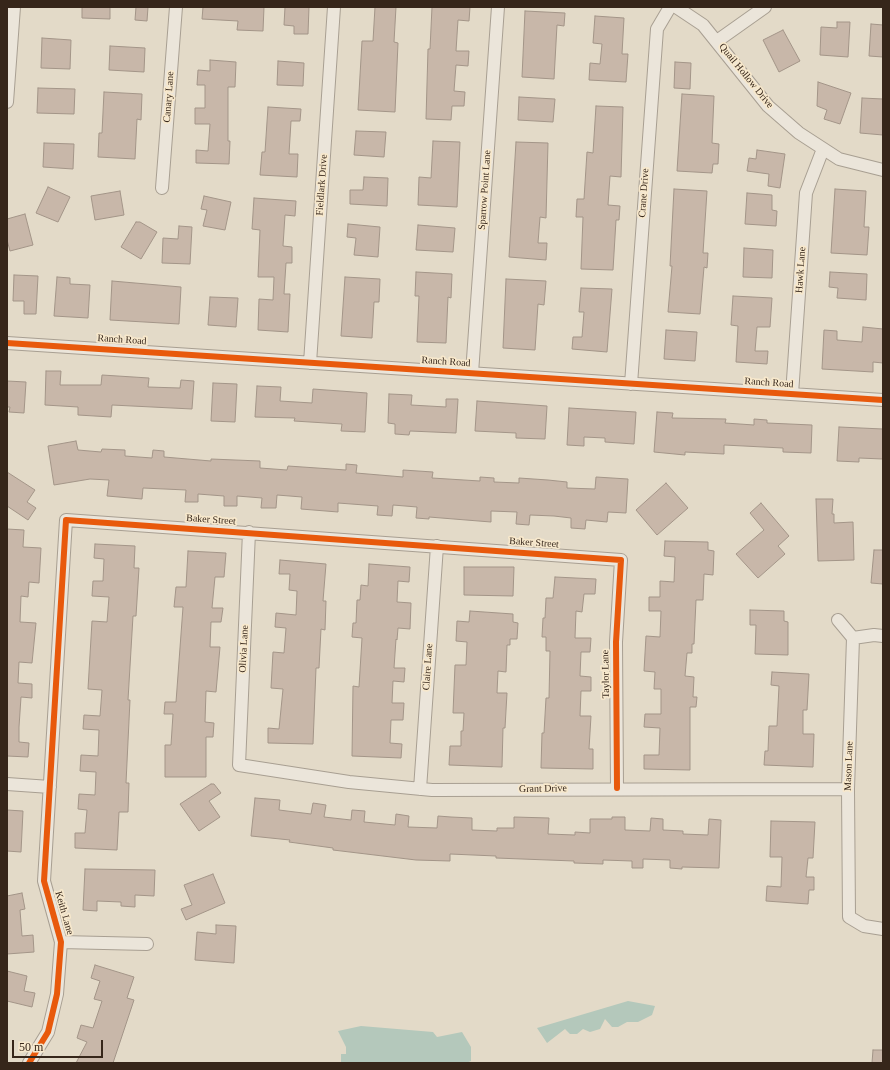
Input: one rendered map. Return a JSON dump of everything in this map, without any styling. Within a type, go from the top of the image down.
[{"type":"street","points":[[7,102],[14,7]]},
{"type":"street","name":"Canary Lane","points":[[162,188],[176,7]]},
{"type":"street","name":"Fieldlark Drive","points":[[310,363],[334,7]]},
{"type":"street","name":"Sparrow Point Lane","points":[[472,373],[498,7]]},
{"type":"street","name":"Crane Drive","points":[[631,384],[657,29],[670,7]]},
{"type":"street","name":"Quail Hollow Drive","points":[[676,7],[703,25],[768,106],[798,133],[839,160],[883,170]]},
{"type":"street","points":[[717,41],[765,7]]},
{"type":"street","name":"Hawk Lane","points":[[792,394],[806,193],[824,149]]},
{"type":"street","name":"Ranch Road","points":[[7,343],[883,400]]},
{"type":"street","name":"Baker Street","points":[[50,787],[66,520],[621,560]]},
{"type":"street","name":"Olivia Lane","points":[[239,765],[249,532]]},
{"type":"street","name":"Claire Lane","points":[[420,789],[437,546]]},
{"type":"street","name":"Taylor Lane","points":[[617,788],[616,642],[621,560]]},
{"type":"street","points":[[838,620],[853,638],[874,635],[883,636]]},
{"type":"street","name":"Mason Lane","points":[[853,638],[848,789],[849,917],[864,926],[883,929]]},
{"type":"street","name":"Grant Drive","points":[[239,765],[349,782],[420,789],[848,789]]},
{"type":"street","points":[[7,784],[50,787]]},
{"type":"street","name":"Keith Lane","points":[[29,1063],[48,1032],[57,994],[61,942],[44,881],[50,787]]},
{"type":"street","points":[[61,942],[147,944]]},
{"type":"shaded area","points":[[628,1001],[655,1006],[652,1015],[638,1022],[627,1022],[618,1027],[612,1027],[605,1019],[600,1029],[590,1032],[583,1029],[577,1034],[570,1034],[565,1029],[547,1043],[537,1028]]},
{"type":"shaded area","points":[[361,1026],[433,1032],[437,1037],[462,1032],[471,1047],[471,1061],[466,1063],[341,1063],[341,1054],[346,1054],[346,1047],[338,1031]]},
{"type":"building","points":[[82,7],[110,7],[110,19],[82,18]]},
{"type":"building","points":[[136,7],[148,7],[147,21],[135,20]]},
{"type":"building","points":[[203,7],[264,7],[263,31],[237,30],[238,21],[202,19]]},
{"type":"building","points":[[285,7],[309,7],[308,34],[294,34],[294,26],[284,25]]},
{"type":"building","points":[[375,7],[396,7],[394,42],[398,43],[395,112],[358,110],[362,41],[373,41]]},
{"type":"building","points":[[432,7],[470,7],[469,21],[458,20],[456,51],[469,51],[468,66],[456,65],[454,91],[465,92],[464,106],[452,106],[451,120],[426,119],[428,49],[430,49]]},
{"type":"building","points":[[525,11],[565,13],[564,26],[557,25],[554,79],[522,77]]},
{"type":"building","points":[[595,16],[624,18],[622,54],[628,54],[626,82],[589,80],[590,63],[600,64],[602,44],[593,43]]},
{"type":"building","points":[[837,22],[850,22],[848,57],[820,55],[821,27],[837,28]]},
{"type":"building","points":[[871,24],[883,25],[883,57],[869,56]]},
{"type":"building","points":[[783,30],[800,61],[779,72],[763,40]]},
{"type":"building","points":[[42,38],[71,40],[70,69],[41,68]]},
{"type":"building","points":[[110,46],[145,48],[144,72],[109,70]]},
{"type":"building","points":[[210,60],[236,62],[235,87],[228,87],[228,141],[230,141],[229,164],[196,163],[196,150],[208,151],[210,124],[195,124],[195,108],[205,108],[205,85],[197,85],[198,70],[210,71]]},
{"type":"building","points":[[278,61],[304,63],[303,86],[277,85]]},
{"type":"building","points":[[675,62],[691,63],[690,89],[674,88]]},
{"type":"building","points":[[818,82],[851,93],[840,124],[824,119],[827,110],[817,106]]},
{"type":"building","points":[[38,88],[75,89],[74,114],[37,113]]},
{"type":"building","points":[[104,92],[142,94],[141,120],[137,119],[135,159],[98,157],[99,133],[102,133]]},
{"type":"building","points":[[682,94],[714,96],[712,143],[719,144],[718,164],[713,164],[712,173],[677,171]]},
{"type":"building","points":[[519,97],[555,99],[553,122],[518,120]]},
{"type":"building","points":[[862,98],[883,99],[883,135],[860,133]]},
{"type":"building","points":[[596,106],[623,107],[621,177],[610,176],[608,205],[620,206],[619,220],[616,220],[613,270],[581,269],[583,217],[576,217],[577,199],[584,199],[587,152],[593,153]]},
{"type":"building","points":[[268,107],[301,109],[300,121],[291,121],[289,154],[298,154],[297,177],[260,175],[262,152],[265,152]]},
{"type":"building","points":[[356,131],[386,132],[384,157],[354,155]]},
{"type":"building","points":[[433,141],[460,142],[457,207],[418,205],[419,177],[431,178]]},
{"type":"building","points":[[516,142],[548,143],[546,218],[540,217],[538,243],[547,243],[546,260],[509,257]]},
{"type":"building","points":[[44,143],[74,144],[73,169],[43,167]]},
{"type":"building","points":[[757,150],[785,154],[780,188],[768,186],[769,174],[747,171],[749,158],[756,159]]},
{"type":"building","points":[[364,177],[388,178],[387,206],[350,204],[350,190],[363,190]]},
{"type":"building","points":[[48,187],[70,197],[58,222],[36,213]]},
{"type":"building","points":[[674,189],[707,191],[703,253],[708,253],[707,268],[704,267],[700,314],[668,312],[672,266],[670,266]]},
{"type":"building","points":[[835,189],[866,191],[864,227],[869,227],[867,255],[831,253]]},
{"type":"building","points":[[120,191],[124,215],[95,220],[91,196]]},
{"type":"building","points":[[747,193],[772,195],[772,210],[777,211],[776,226],[745,224]]},
{"type":"building","points":[[204,196],[231,202],[225,230],[203,226],[207,210],[201,209]]},
{"type":"building","points":[[254,198],[296,201],[295,216],[285,215],[283,246],[292,247],[292,263],[286,263],[284,294],[290,294],[288,332],[258,330],[259,299],[273,300],[274,277],[258,277],[260,230],[252,229]]},
{"type":"building","points":[[25,214],[33,245],[10,251],[7,240],[7,219]]},
{"type":"building","points":[[136,222],[140,222],[157,232],[141,259],[121,247]]},
{"type":"building","points":[[348,224],[380,227],[378,257],[354,255],[356,238],[347,237]]},
{"type":"building","points":[[418,225],[455,228],[453,252],[416,250]]},
{"type":"building","points":[[179,226],[192,227],[190,264],[162,263],[163,238],[178,239]]},
{"type":"building","points":[[744,248],[773,250],[772,278],[743,277]]},
{"type":"building","points":[[416,272],[452,274],[451,298],[448,297],[446,343],[417,342],[419,296],[415,296]]},
{"type":"building","points":[[830,272],[867,274],[866,300],[837,298],[838,288],[829,287]]},
{"type":"building","points":[[14,275],[38,276],[36,314],[24,314],[24,301],[13,301]]},
{"type":"building","points":[[57,277],[70,278],[70,284],[90,285],[88,318],[54,316]]},
{"type":"building","points":[[345,277],[380,279],[379,302],[374,302],[372,338],[341,336]]},
{"type":"building","points":[[506,279],[546,281],[544,305],[538,304],[535,350],[503,348]]},
{"type":"building","points":[[112,281],[181,287],[179,324],[110,320]]},
{"type":"building","points":[[581,288],[612,289],[607,352],[572,349],[573,337],[582,337],[584,312],[579,312]]},
{"type":"building","points":[[733,296],[772,298],[770,327],[757,327],[755,351],[768,351],[767,364],[736,362],[738,326],[731,325]]},
{"type":"building","points":[[210,297],[238,298],[236,327],[208,325]]},
{"type":"building","points":[[863,327],[883,329],[883,363],[873,362],[873,372],[822,369],[824,330],[837,331],[837,340],[862,342]]},
{"type":"building","points":[[666,330],[697,332],[695,361],[664,359]]},
{"type":"building","points":[[46,371],[61,371],[60,385],[101,385],[102,375],[149,378],[148,387],[180,388],[181,380],[194,381],[192,409],[112,405],[111,417],[78,415],[78,407],[45,405]]},
{"type":"building","points":[[7,381],[26,382],[24,413],[9,412],[10,407],[7,407]]},
{"type":"building","points":[[213,383],[237,384],[235,422],[211,421]]},
{"type":"building","points":[[257,386],[281,387],[280,401],[312,403],[313,389],[367,393],[365,432],[341,431],[342,424],[294,421],[295,418],[255,417]]},
{"type":"building","points":[[389,394],[412,395],[411,405],[446,407],[446,399],[458,399],[456,433],[410,431],[409,435],[395,434],[395,424],[388,423]]},
{"type":"building","points":[[477,401],[547,406],[545,439],[516,438],[516,433],[475,431]]},
{"type":"building","points":[[569,408],[636,412],[634,444],[605,442],[605,438],[584,437],[584,446],[567,445]]},
{"type":"building","points":[[657,412],[673,413],[672,418],[726,419],[725,423],[754,425],[754,419],[767,420],[767,423],[812,425],[811,453],[783,452],[783,448],[724,445],[724,454],[685,452],[685,455],[654,452]]},
{"type":"building","points":[[839,427],[883,429],[883,459],[859,458],[859,462],[837,461]]},
{"type":"building","points":[[76,441],[78,450],[101,452],[102,449],[125,450],[125,456],[152,458],[153,450],[164,451],[164,457],[211,461],[211,459],[260,461],[260,468],[287,470],[288,466],[346,470],[346,464],[357,465],[356,473],[403,477],[403,470],[433,472],[432,478],[480,481],[480,477],[494,478],[494,482],[519,483],[519,478],[567,482],[567,488],[595,489],[596,477],[628,479],[626,513],[608,512],[607,522],[586,520],[585,529],[571,528],[571,518],[554,516],[530,515],[529,525],[516,524],[517,512],[491,511],[491,522],[429,517],[429,519],[416,518],[417,507],[393,505],[392,516],[377,515],[378,506],[338,503],[338,512],[301,509],[302,497],[277,495],[276,508],[261,508],[262,498],[237,496],[237,506],[224,506],[224,496],[198,494],[198,502],[185,502],[186,490],[143,488],[142,499],[107,496],[109,480],[90,479],[54,485],[48,446]]},
{"type":"building","points":[[7,472],[35,490],[27,502],[36,508],[28,520],[7,506]]},
{"type":"building","points":[[666,483],[688,508],[657,535],[636,510]]},
{"type":"building","points":[[816,499],[833,499],[832,514],[834,514],[834,523],[853,522],[854,560],[818,561]]},
{"type":"building","points":[[761,503],[789,536],[778,546],[785,554],[758,578],[736,554],[764,530],[750,513]]},
{"type":"building","points":[[7,529],[24,530],[23,547],[41,548],[39,583],[29,582],[28,597],[21,596],[20,622],[36,623],[32,663],[19,662],[18,683],[32,684],[32,698],[21,697],[19,727],[19,742],[29,743],[28,757],[7,756]]},
{"type":"building","points":[[665,541],[708,542],[708,550],[714,551],[713,575],[704,574],[703,600],[696,600],[694,644],[692,644],[692,653],[687,653],[685,676],[694,677],[693,697],[697,697],[696,707],[690,707],[690,770],[644,769],[644,755],[659,755],[660,728],[644,727],[645,714],[661,714],[661,689],[654,689],[655,672],[644,671],[646,636],[660,637],[661,611],[649,611],[649,597],[660,597],[660,581],[674,582],[675,557],[664,556]]},
{"type":"building","points":[[95,544],[135,546],[134,568],[139,568],[136,616],[133,616],[128,700],[130,700],[126,783],[129,783],[128,812],[119,812],[117,850],[75,848],[75,833],[85,833],[87,810],[78,809],[79,794],[95,795],[96,772],[80,771],[81,755],[98,756],[99,730],[83,729],[84,715],[100,716],[102,690],[88,689],[92,621],[107,622],[109,597],[92,596],[93,581],[103,581],[104,559],[94,558]]},
{"type":"building","points":[[874,550],[883,550],[883,584],[871,583]]},
{"type":"building","points":[[188,551],[226,553],[224,577],[215,577],[212,608],[223,608],[221,622],[211,622],[210,647],[220,647],[216,692],[206,691],[205,722],[214,723],[213,737],[206,737],[206,777],[165,777],[165,745],[171,745],[173,714],[164,714],[165,702],[176,702],[183,607],[174,607],[176,587],[186,587]]},
{"type":"building","points":[[280,560],[326,564],[323,601],[326,601],[325,630],[321,629],[319,668],[316,668],[313,744],[268,743],[268,728],[279,729],[283,689],[271,688],[273,652],[284,653],[286,628],[275,627],[276,613],[296,615],[297,591],[289,590],[290,574],[279,574]]},
{"type":"building","points":[[369,564],[410,567],[409,582],[398,581],[397,602],[411,603],[410,629],[398,628],[397,640],[396,639],[394,668],[405,668],[404,682],[393,681],[392,703],[404,703],[403,720],[391,720],[390,743],[402,744],[401,758],[352,756],[353,686],[359,687],[362,638],[352,637],[353,623],[356,623],[357,600],[360,600],[361,585],[368,586]]},
{"type":"building","points":[[464,567],[514,567],[513,596],[464,595]]},
{"type":"building","points":[[555,577],[596,579],[595,594],[584,594],[582,612],[576,611],[575,638],[591,638],[590,652],[581,652],[580,676],[591,677],[591,691],[581,691],[580,716],[591,716],[589,749],[593,749],[593,769],[541,768],[542,733],[544,733],[546,698],[549,698],[550,651],[546,651],[546,637],[542,637],[543,618],[545,618],[546,598],[553,598]]},
{"type":"building","points":[[750,610],[784,611],[784,621],[788,622],[788,655],[755,654],[756,625],[750,625]]},
{"type":"building","points":[[470,611],[513,614],[513,622],[518,623],[517,639],[510,639],[510,645],[507,645],[506,672],[498,671],[497,693],[507,693],[505,728],[503,728],[502,767],[449,765],[450,746],[461,746],[461,731],[463,731],[464,713],[453,713],[455,665],[466,665],[467,642],[456,641],[457,621],[469,622]]},
{"type":"building","points":[[772,672],[809,674],[807,710],[803,710],[803,734],[814,734],[813,767],[764,765],[765,751],[768,751],[769,726],[777,726],[779,686],[771,685]]},
{"type":"building","points":[[211,784],[214,784],[221,793],[209,801],[220,817],[199,831],[180,804]]},
{"type":"building","points":[[255,798],[280,800],[279,810],[311,814],[313,803],[326,805],[324,817],[351,820],[352,810],[365,811],[364,822],[395,825],[396,814],[409,816],[408,827],[437,828],[438,816],[472,818],[472,830],[497,831],[497,828],[514,828],[514,817],[549,818],[548,834],[575,835],[575,832],[590,833],[590,819],[612,819],[612,817],[625,817],[625,830],[650,831],[651,818],[663,819],[663,830],[683,831],[683,834],[708,835],[709,819],[721,820],[719,868],[670,868],[670,860],[643,859],[643,868],[632,868],[632,861],[603,860],[603,864],[574,863],[574,861],[496,858],[496,856],[450,854],[450,861],[416,860],[333,850],[333,848],[289,842],[290,840],[251,836]]},
{"type":"building","points":[[7,810],[23,811],[21,852],[7,851]]},
{"type":"building","points":[[771,821],[815,822],[813,858],[808,858],[806,877],[814,877],[814,890],[809,890],[808,904],[766,901],[767,886],[781,887],[782,857],[770,857]]},
{"type":"building","points":[[85,869],[155,870],[154,896],[135,895],[135,907],[121,906],[121,902],[97,901],[97,911],[83,910]]},
{"type":"building","points":[[213,874],[225,903],[186,920],[181,909],[192,905],[184,885]]},
{"type":"building","points":[[22,893],[25,909],[20,910],[22,936],[33,935],[34,952],[7,954],[7,896]]},
{"type":"building","points":[[216,925],[236,926],[234,963],[195,960],[197,932],[216,934]]},
{"type":"building","points":[[95,965],[134,977],[127,998],[134,1000],[113,1063],[76,1063],[87,1042],[77,1038],[81,1025],[93,1028],[102,1001],[94,999],[100,981],[91,978]]},
{"type":"building","points":[[7,971],[27,976],[24,991],[35,993],[32,1007],[7,1001]]},
{"type":"building","points":[[873,1050],[883,1050],[883,1063],[872,1063]]},
{"type":"cycle path","points":[[7,343],[883,400]]},
{"type":"cycle path","points":[[29,1063],[48,1032],[57,994],[61,942],[44,881],[66,520],[621,560],[616,642],[617,788]]}]
